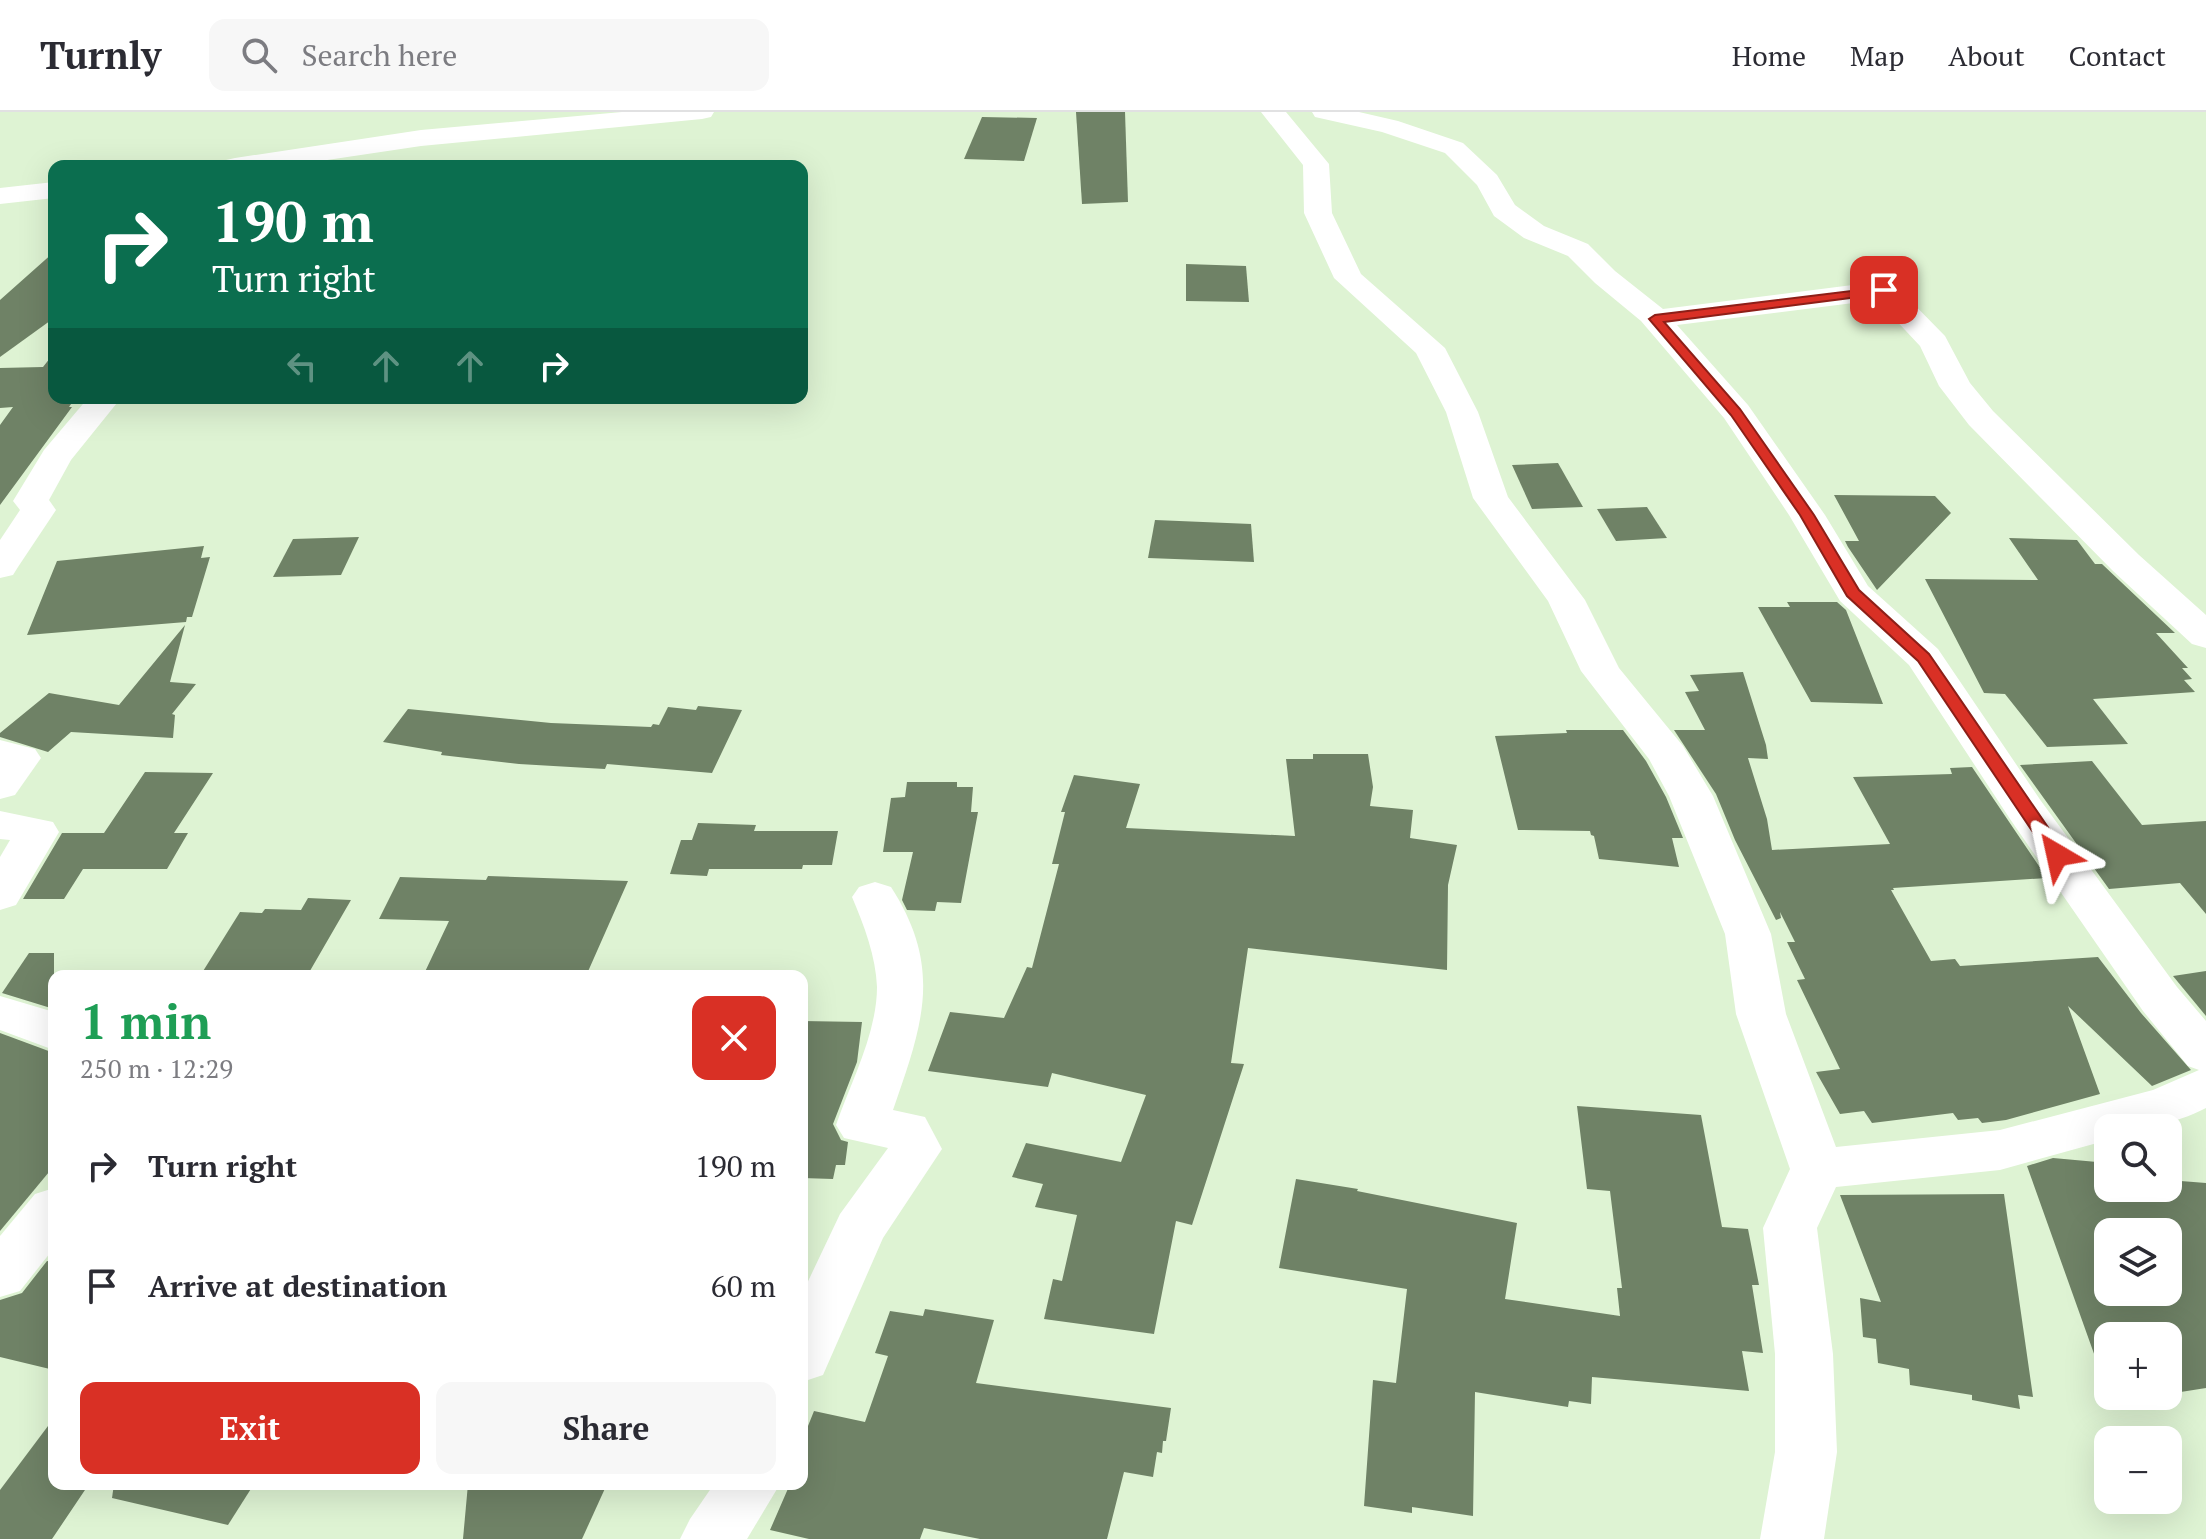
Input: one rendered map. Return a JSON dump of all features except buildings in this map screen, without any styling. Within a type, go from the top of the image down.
[{"type":"street","points":[[299,160],[421,138],[702,112]]},
{"type":"street","points":[[1274,113],[1321,112],[1389,126],[1454,148],[1488,181],[1504,210],[1534,232],[1578,250],[1655,319],[1736,412],[1807,515],[1853,593],[1924,657],[2025,810],[2160,999],[2206,1054]]},
{"type":"street","points":[[1274,113],[1316,164],[1318,213],[1349,278],[1429,348],[1462,412],[1491,498],[1566,600],[1601,671],[1668,755],[1691,796],[1748,934],[1761,1014],[1817,1169],[1790,1228],[1804,1354],[1806,1452],[1792,1539]]},
{"type":"street","points":[[381,118],[421,138]]},
{"type":"street","points":[[0,196],[48,191]]},
{"type":"street","points":[[1655,319],[1884,290],[1934,343],[1955,386],[1981,418],[2126,563],[2206,636]]},
{"type":"street","points":[[0,567],[38,510],[31,501],[56,457],[100,404]]},
{"type":"street","points":[[0,753],[20,758],[0,786]]},
{"type":"street","points":[[0,825],[37,832],[0,895]]},
{"type":"street","points":[[808,1344],[859,1229],[916,1149],[907,1131],[862,1125],[892,1036],[902,990],[887,924],[875,897]]},
{"type":"street","points":[[0,1013],[48,1028]]},
{"type":"street","points":[[1817,1169],[2000,1150],[2168,1105],[2206,1086]]},
{"type":"street","points":[[0,1275],[48,1216]]},
{"type":"route","points":[[1884,290],[1655,319],[1736,412],[1807,515],[1853,593],[1924,657],[2057,855]]}]
